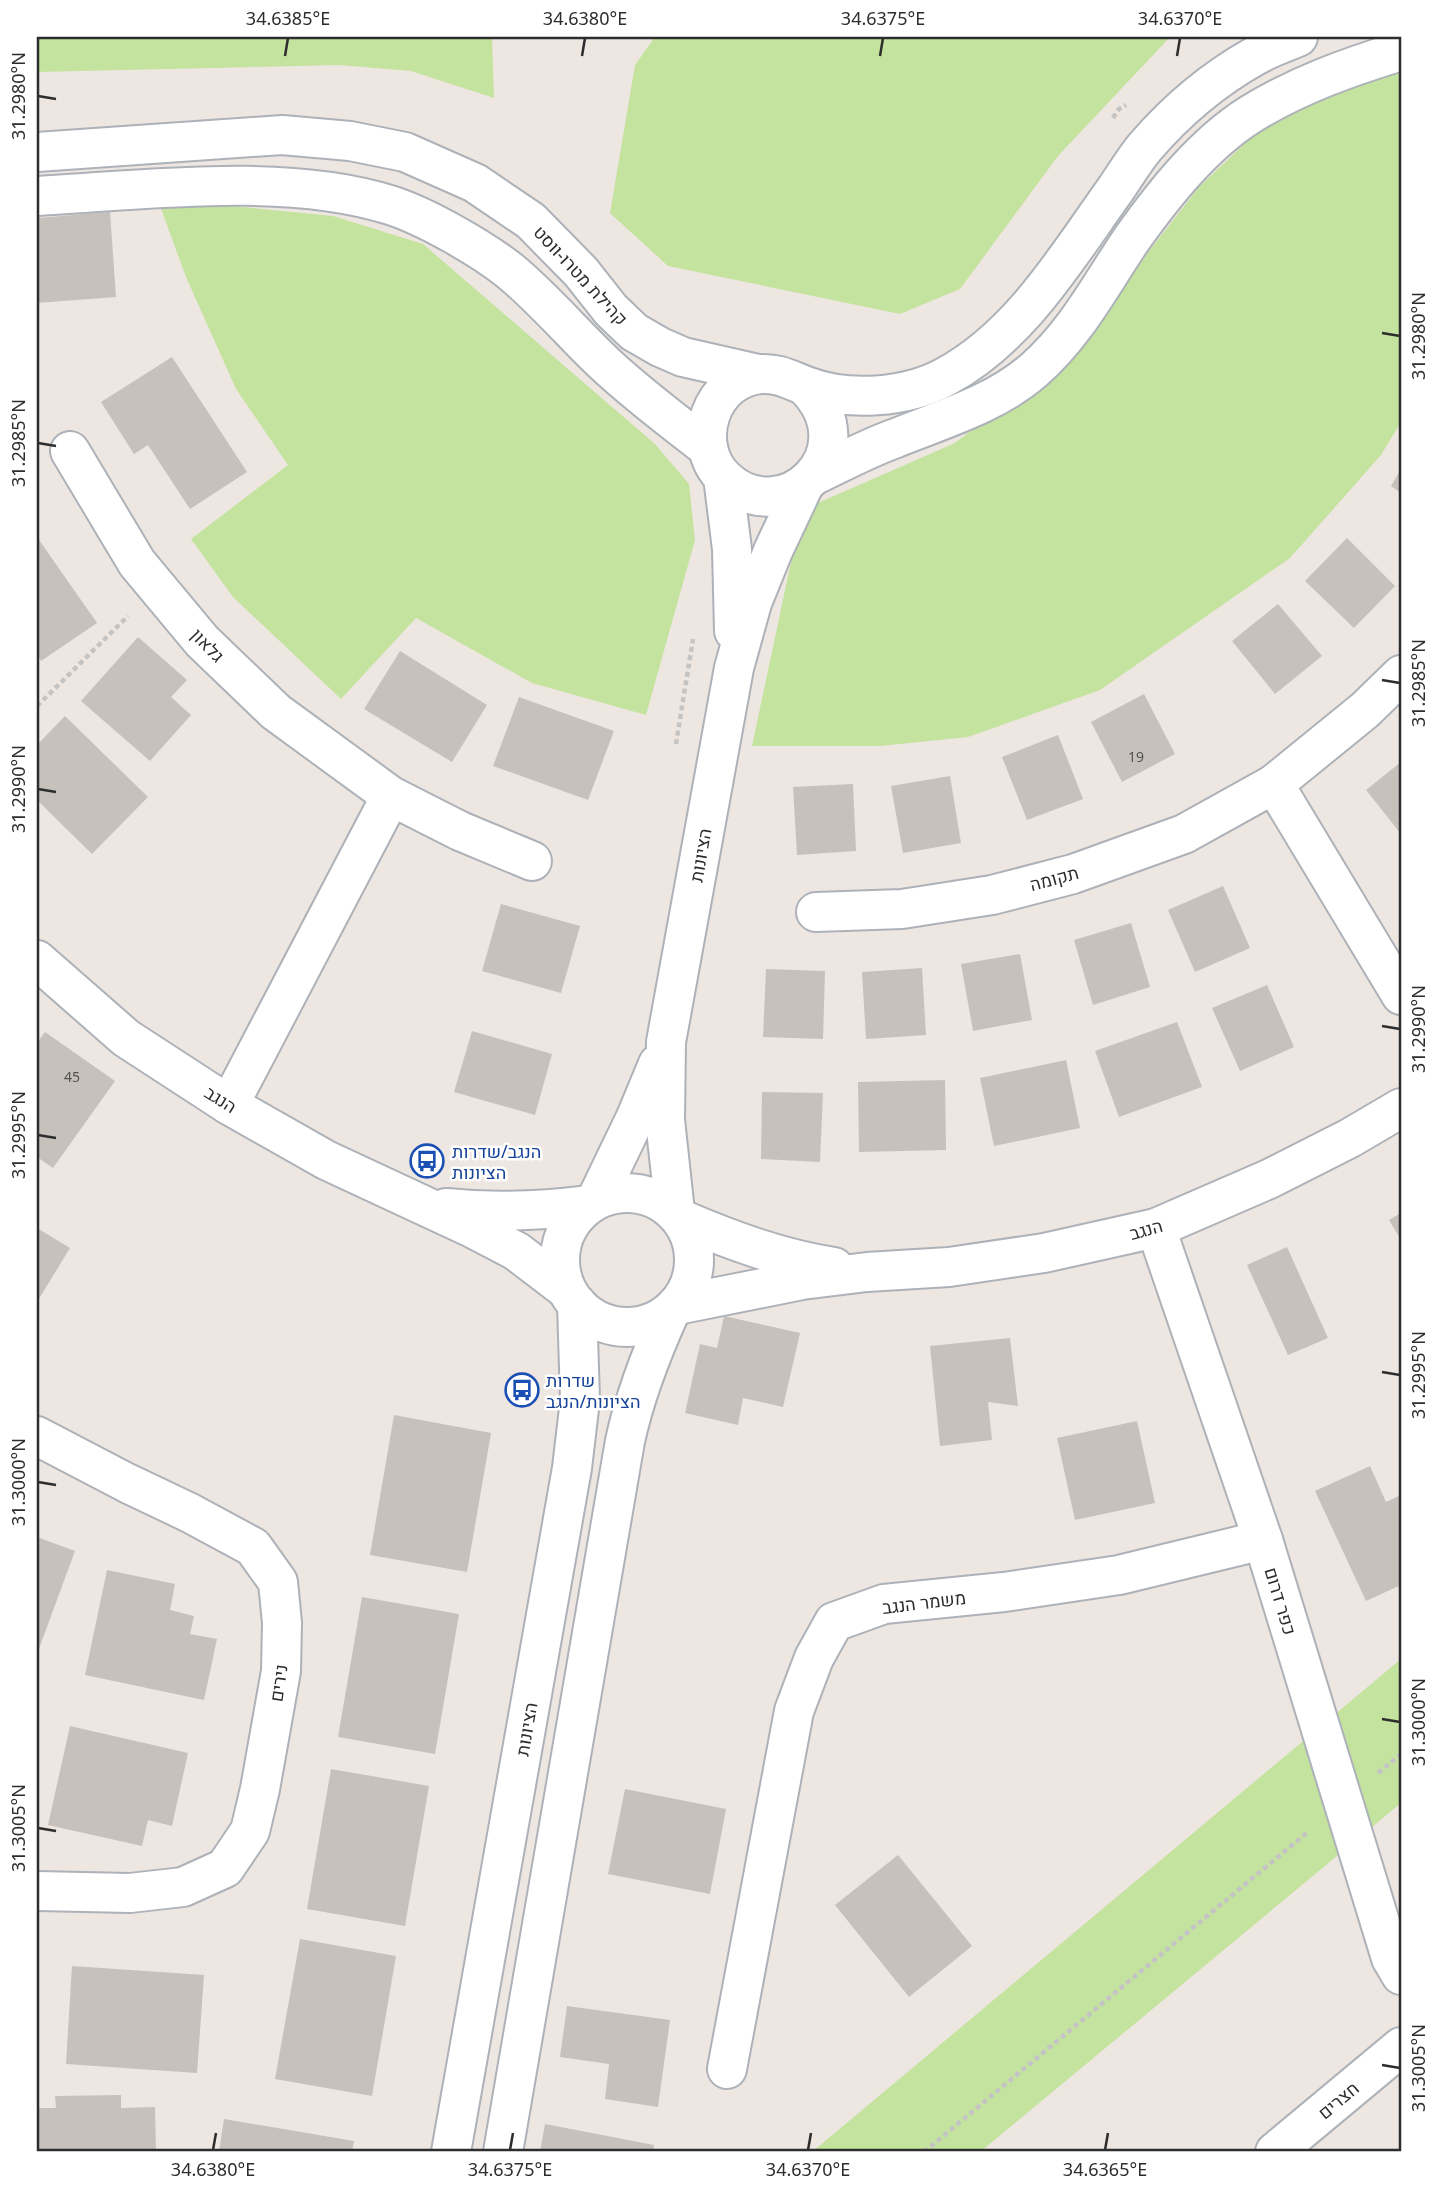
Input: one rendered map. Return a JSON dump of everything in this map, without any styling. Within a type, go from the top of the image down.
[{"type":"street","points":[[715,462],[706,432],[709,415],[728,387],[742,379],[758,374],[775,374],[791,378],[805,386],[840,395],[877,394],[912,389],[944,377],[979,354],[1034,300],[1145,147],[1197,95],[1256,55],[1298,37]]},
{"type":"street","points":[[37,196],[200,187],[275,187],[331,191],[391,205],[456,235],[509,271],[605,364],[715,462],[736,487],[763,496],[778,495],[869,449],[957,415],[998,394],[1032,372],[1066,338],[1169,188],[1212,146],[1248,116],[1282,96],[1349,67],[1401,51]]},
{"type":"street","name":"קהילת מטרו-ווסט","points":[[37,152],[282,135],[350,141],[405,152],[475,183],[531,221],[634,332],[683,357],[758,374]]},
{"type":"street","points":[[805,386],[824,408],[828,421],[827,450],[823,463],[809,480]]},
{"type":"street","name":"גלאון","points":[[70,451],[137,563],[202,641],[276,712],[391,796],[460,831],[532,862]]},
{"type":"street","name":"הציונות","points":[[715,462],[732,549],[734,668]]},
{"type":"street","name":"הציונות","points":[[678,1216],[665,1120],[666,1042],[734,668],[752,603],[773,551],[809,480]]},
{"type":"street","name":"תקומה","points":[[816,912],[902,909],[992,895],[1073,874],[1184,834],[1274,784],[1365,710],[1401,675]]},
{"type":"street","points":[[1274,784],[1401,995]]},
{"type":"street","points":[[229,1105],[391,796]]},
{"type":"street","name":"הנגב","points":[[37,961],[126,1038],[229,1105],[326,1160],[516,1251],[572,1296]]},
{"type":"street","name":"הציונות","points":[[592,1203],[636,1117],[666,1042]]},
{"type":"street","name":"הנגב","points":[[674,1309],[767,1285],[867,1272],[949,1267],[1044,1253],[1156,1228],[1269,1179],[1350,1138],[1401,1108]]},
{"type":"street","points":[[503,2152],[625,1441],[647,1363],[674,1309],[688,1290],[695,1263],[690,1236],[678,1216],[651,1197],[633,1193],[614,1194],[592,1203],[575,1218],[562,1243],[560,1261],[572,1296],[600,1321],[627,1327],[654,1321],[674,1309]]},
{"type":"street","name":"הנגב","points":[[426,1206],[509,1212],[592,1203]]},
{"type":"street","name":"הנגב","points":[[678,1216],[741,1243],[794,1259],[867,1272]]},
{"type":"street","name":"כפר דרום","points":[[1156,1228],[1263,1540],[1391,1958],[1401,1976]]},
{"type":"street","name":"הציונות","points":[[451,2152],[572,1468],[580,1400],[572,1296]]},
{"type":"street","name":"נירים","points":[[37,1436],[253,1547],[278,1582],[282,1623],[281,1671],[260,1789],[250,1830],[225,1868],[183,1887],[131,1893],[37,1892]]},
{"type":"street","name":"משמר הנגב","points":[[727,2069],[794,1711],[814,1658],[834,1622],[884,1604],[1004,1592],[1119,1575],[1263,1540]]},
{"type":"street","name":"חצרים","points":[[1275,2152],[1401,2047]]},
{"type":"path","points":[[1111,120],[1119,109],[1129,102]]},
{"type":"path","points":[[37,706],[157,587]]},
{"type":"path","points":[[924,2152],[1401,1754]]},
{"type":"green space","points":[[37,37],[492,37],[494,98],[411,71],[339,65],[37,72]]},
{"type":"green space","points":[[655,37],[1170,37],[1058,156],[960,289],[900,314],[668,266],[610,213],[635,65]]},
{"type":"green space","points":[[1401,66],[1401,422],[1381,455],[1290,558],[1100,690],[968,737],[880,746],[752,746],[802,510],[955,443],[1065,359],[1199,187],[1279,111]]},
{"type":"green space","points":[[222,205],[333,216],[423,244],[655,444],[689,484],[695,540],[646,715],[532,683],[416,618],[341,699],[233,597],[191,539],[288,465],[236,389],[186,277],[160,206]]},
{"type":"green space","points":[[1401,1659],[1401,1803],[980,2152],[812,2152]]},
{"type":"building","points":[[110,212],[116,297],[37,303],[37,218]]},
{"type":"building","points":[[172,357],[247,472],[190,509],[148,445],[134,454],[101,402]]},
{"type":"building","points":[[1401,469],[1401,493],[1391,486]]},
{"type":"building","points":[[37,537],[97,623],[41,661],[37,654]]},
{"type":"building","points":[[1347,538],[1395,586],[1354,628],[1305,581]]},
{"type":"building","points":[[1278,604],[1322,656],[1275,694],[1232,641]]},
{"type":"building","points":[[138,637],[187,680],[171,697],[191,715],[150,761],[81,701]]},
{"type":"building","points":[[400,651],[487,705],[452,762],[364,709]]},
{"type":"building","points":[[1144,694],[1175,754],[1122,782],[1091,722]]},
{"type":"building","points":[[519,697],[614,731],[588,800],[493,766]]},
{"type":"building","points":[[65,716],[148,797],[92,854],[37,800],[37,745]]},
{"type":"building","points":[[1058,735],[1083,799],[1027,820],[1002,757]]},
{"type":"building","points":[[1401,762],[1401,834],[1366,790]]},
{"type":"building","points":[[950,776],[961,843],[903,853],[891,786]]},
{"type":"building","points":[[853,784],[856,851],[797,855],[793,787]]},
{"type":"building","points":[[1223,886],[1250,948],[1195,972],[1168,910]]},
{"type":"building","points":[[501,904],[580,926],[561,993],[482,971]]},
{"type":"building","points":[[1131,923],[1150,987],[1093,1005],[1074,940]]},
{"type":"building","points":[[1020,954],[1032,1020],[973,1031],[961,964]]},
{"type":"building","points":[[922,968],[926,1035],[866,1039],[862,972]]},
{"type":"building","points":[[766,969],[825,971],[823,1039],[763,1037]]},
{"type":"building","points":[[1267,985],[1294,1047],[1240,1071],[1212,1008]]},
{"type":"building","points":[[1177,1022],[1202,1087],[1119,1117],[1095,1051]]},
{"type":"building","points":[[472,1031],[552,1054],[535,1115],[454,1092]]},
{"type":"building","points":[[45,1032],[115,1081],[53,1168],[37,1157],[37,1043]]},
{"type":"building","points":[[1066,1060],[1080,1128],[994,1146],[980,1078]]},
{"type":"building","points":[[945,1080],[946,1150],[859,1152],[858,1082]]},
{"type":"building","points":[[762,1092],[823,1093],[820,1162],[761,1159]]},
{"type":"building","points":[[1401,1213],[1401,1240],[1389,1220]]},
{"type":"building","points":[[37,1228],[70,1248],[37,1302]]},
{"type":"building","points":[[1287,1247],[1328,1338],[1288,1355],[1247,1265]]},
{"type":"building","points":[[724,1316],[800,1333],[783,1407],[743,1398],[738,1425],[685,1413],[700,1344],[717,1348]]},
{"type":"building","points":[[1010,1338],[1018,1406],[988,1402],[992,1440],[940,1446],[930,1346]]},
{"type":"building","points":[[394,1415],[491,1433],[467,1572],[370,1555]]},
{"type":"building","points":[[1137,1421],[1155,1503],[1075,1520],[1057,1438]]},
{"type":"building","points":[[1370,1466],[1386,1502],[1401,1495],[1401,1585],[1366,1601],[1315,1491]]},
{"type":"building","points":[[37,1537],[75,1551],[37,1654]]},
{"type":"building","points":[[107,1570],[175,1584],[170,1610],[194,1616],[190,1634],[217,1639],[204,1700],[85,1675]]},
{"type":"building","points":[[362,1597],[459,1614],[435,1754],[338,1737]]},
{"type":"building","points":[[70,1726],[188,1753],[172,1826],[148,1820],[142,1846],[48,1825]]},
{"type":"building","points":[[331,1769],[429,1786],[405,1926],[307,1909]]},
{"type":"building","points":[[625,1789],[726,1809],[710,1894],[608,1874]]},
{"type":"building","points":[[898,1855],[972,1946],[909,1997],[835,1905]]},
{"type":"building","points":[[300,1939],[396,1956],[372,2096],[275,2079]]},
{"type":"building","points":[[72,1966],[204,1975],[197,2073],[66,2064]]},
{"type":"building","points":[[567,2006],[670,2020],[658,2107],[605,2099],[609,2064],[560,2057]]},
{"type":"building","points":[[121,2095],[121,2108],[155,2107],[156,2152],[37,2152],[37,2108],[56,2108],[55,2096]]},
{"type":"building","points":[[224,2119],[354,2141],[352,2152],[219,2152]]},
{"type":"building","points":[[545,2124],[654,2145],[653,2152],[540,2152]]},
{"type":"place","name":"הנגב/שדרות הציונות","points":[[427,1161]]},
{"type":"place","name":"שדרות הציונות/הנגב","points":[[522,1390]]}]
